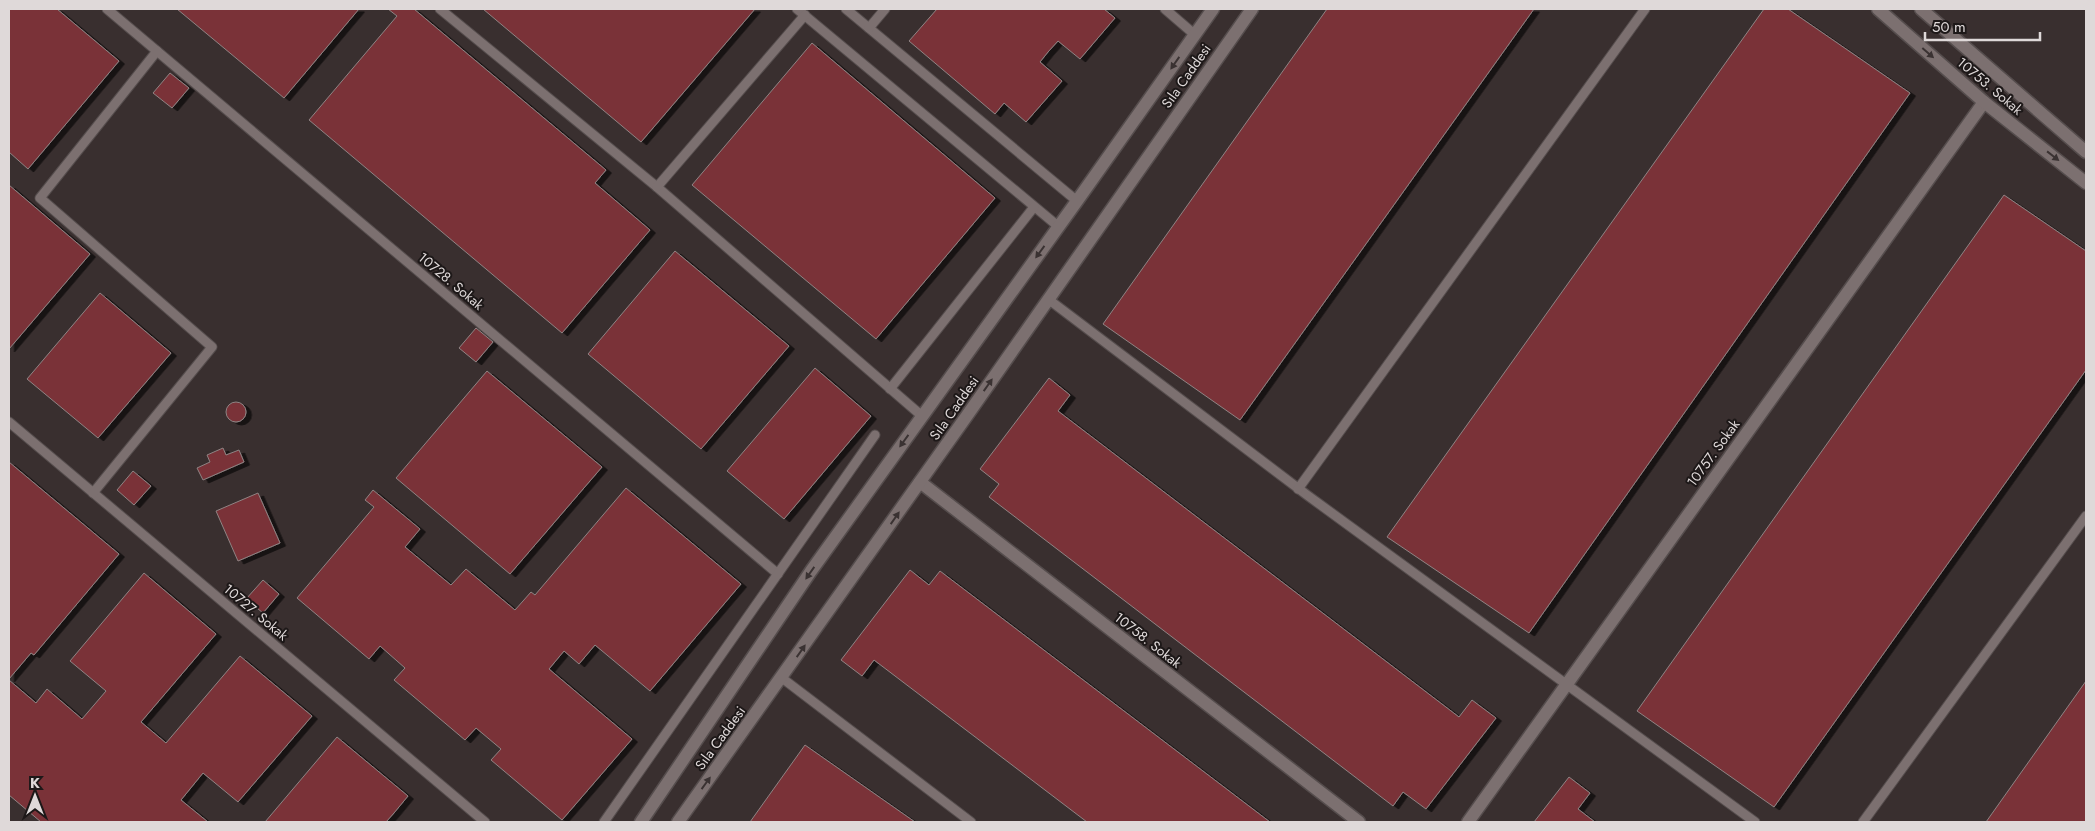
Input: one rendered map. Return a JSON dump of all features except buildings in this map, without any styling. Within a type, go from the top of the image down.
[{"type":"street","name":"Sıla Caddesi","points":[[641,822],[811,571],[1078,202],[1213,9]]},
{"type":"street","name":"Sıla Caddesi","points":[[678,822],[782,678],[1252,9]]},
{"type":"street","name":"10753. Sokak","points":[[1878,9],[1984,102],[2086,183]]},
{"type":"street","name":"10753. Sokak","points":[[1921,9],[2086,152]]},
{"type":"street","name":"10757. Sokak","points":[[1468,822],[1984,102]]},
{"type":"street","name":"10758. Sokak","points":[[920,482],[1359,822]]},
{"type":"lane","name":"10728. Sokak","points":[[107,9],[778,574]]},
{"type":"lane","points":[[440,9],[657,187],[922,416]]},
{"type":"lane","points":[[846,9],[1078,202]]},
{"type":"lane","points":[[869,28],[885,9]]},
{"type":"lane","points":[[1165,9],[1194,34]]},
{"type":"lane","points":[[1298,489],[1645,9]]},
{"type":"lane","points":[[657,187],[801,12],[1059,227]]},
{"type":"lane","points":[[93,493],[212,347],[40,198],[157,51]]},
{"type":"lane","points":[[890,389],[1034,206]]},
{"type":"lane","points":[[1048,300],[1298,489],[1567,683],[1755,822]]},
{"type":"lane","name":"10727. Sokak","points":[[9,422],[485,822]]},
{"type":"lane","points":[[604,822],[875,435]]},
{"type":"lane","points":[[1862,822],[2086,516]]},
{"type":"lane","points":[[782,678],[971,822]]}]
